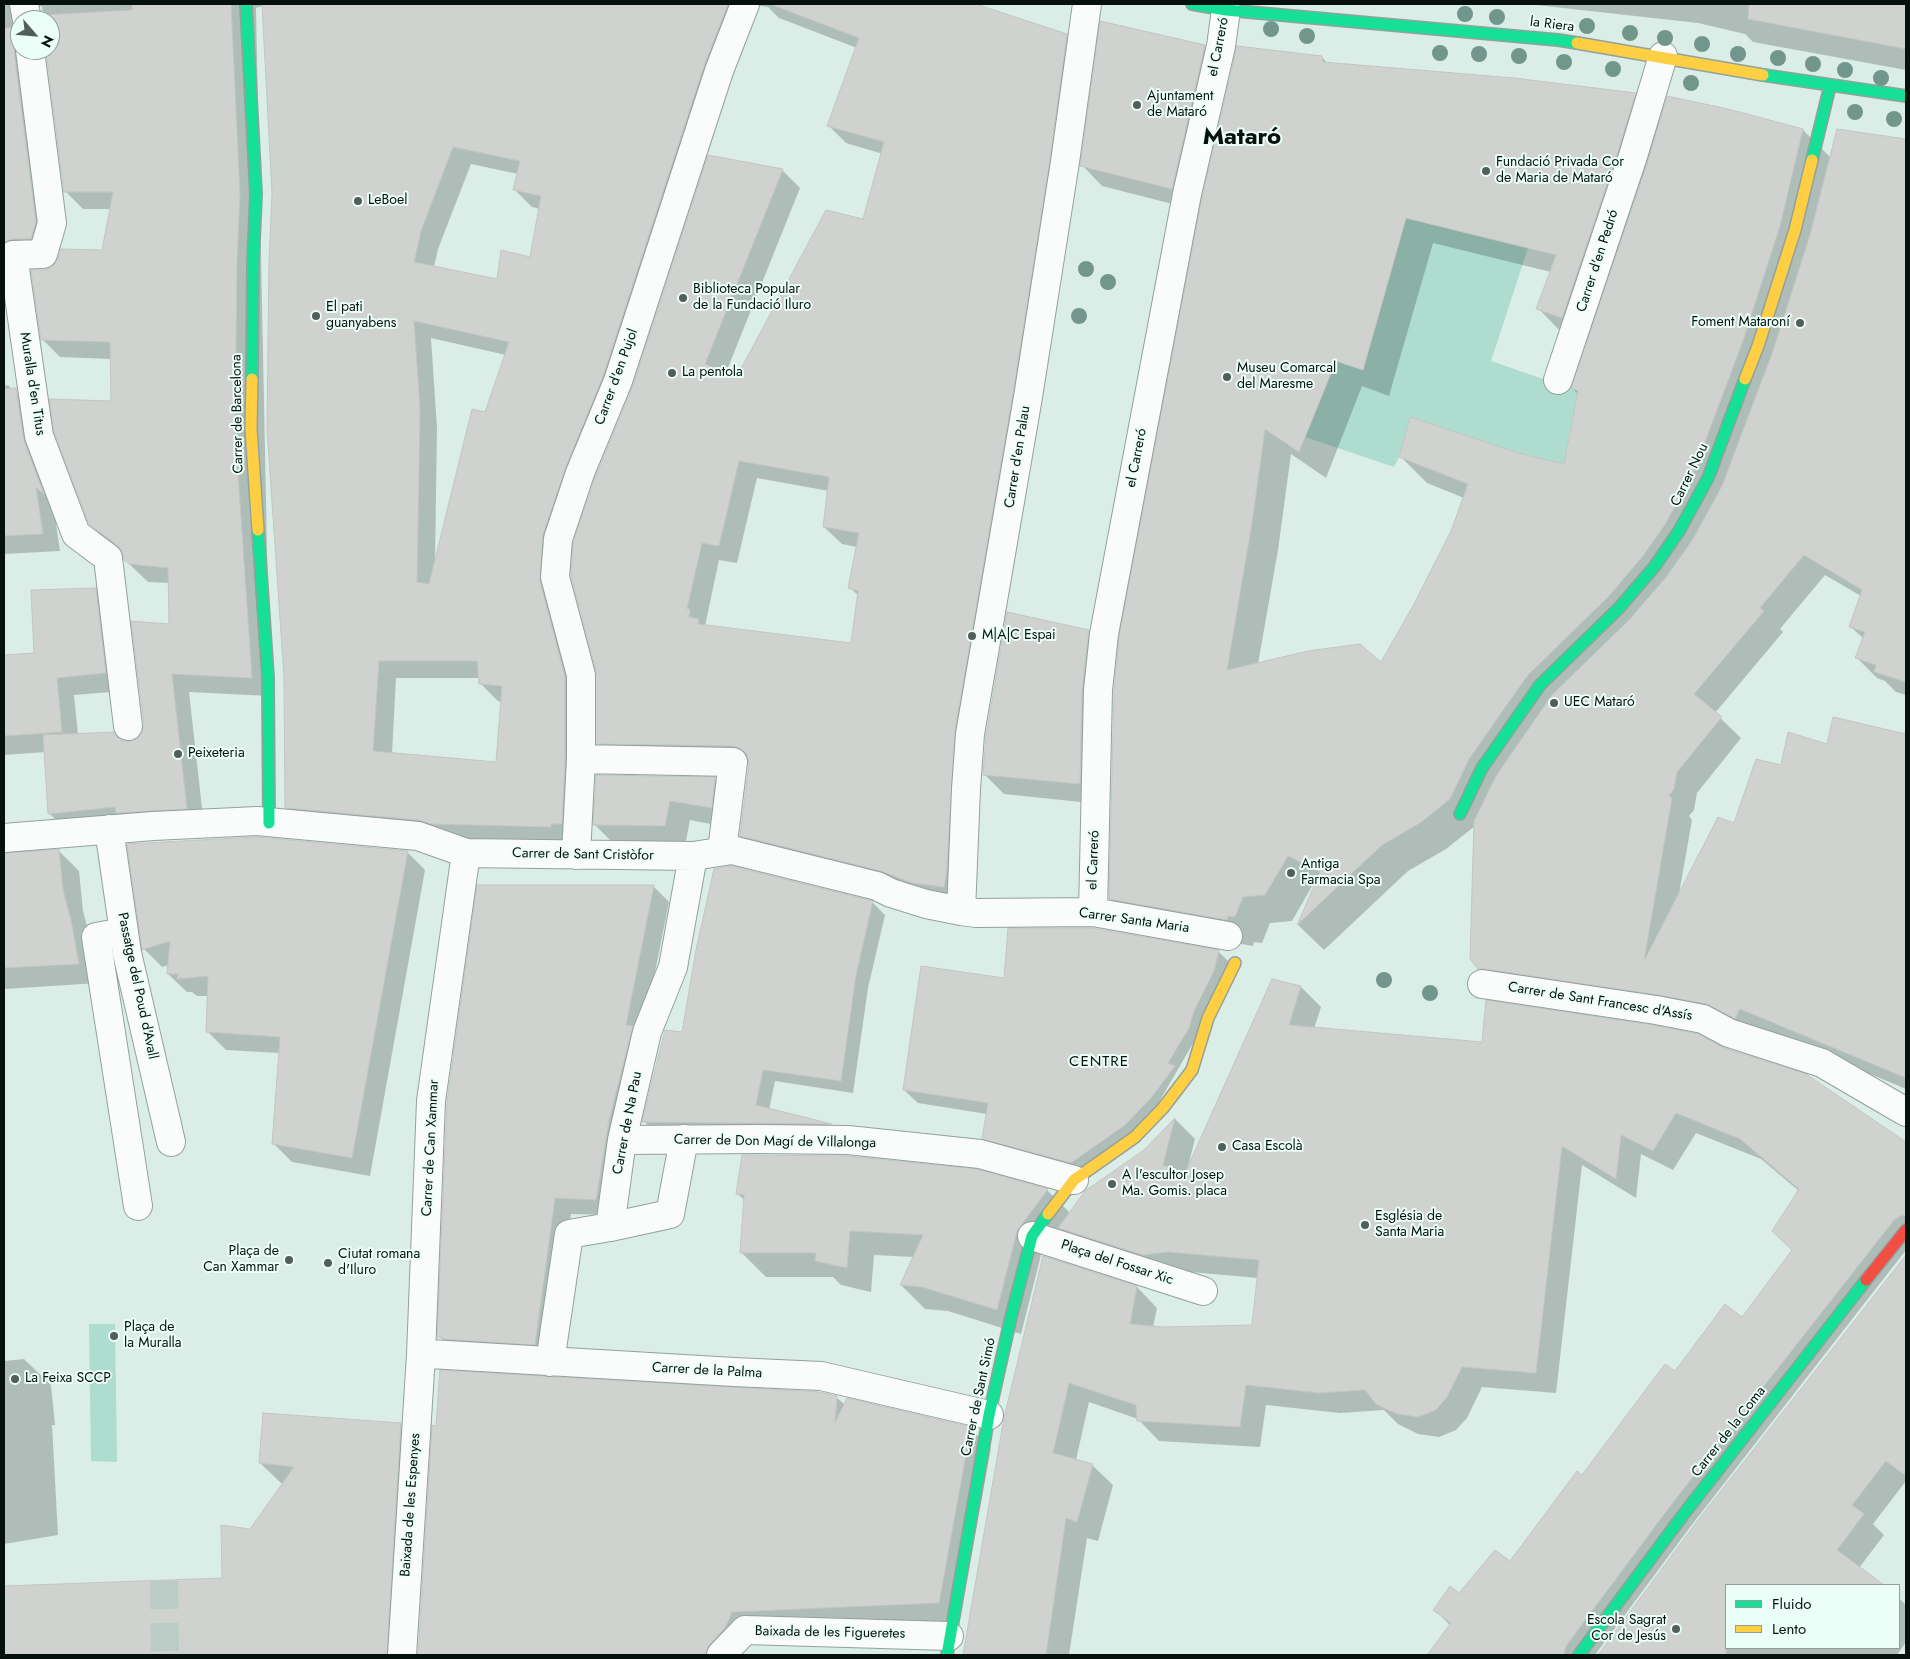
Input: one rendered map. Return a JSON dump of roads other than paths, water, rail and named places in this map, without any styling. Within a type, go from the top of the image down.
[{"type":"street","name":"Carrer de Barcelona","points":[[246,4],[256,194],[253,261],[251,429],[268,678],[269,824]]},
{"type":"street","name":"Carrer d'en Pujol","points":[[576,855],[581,675],[555,577],[558,539],[580,473],[618,381],[719,71],[745,4]]},
{"type":"street","name":"Carrer d'en Palau","points":[[961,911],[970,734],[1028,397],[1087,4]]},
{"type":"street","name":"la Riera","points":[[1192,4],[1226,10],[1299,10],[1558,40],[1663,56],[1830,86],[1906,96]]},
{"type":"street","name":"el Carreró","points":[[1092,912],[1098,690],[1104,634],[1187,194],[1221,46],[1226,10]]},
{"type":"street","name":"Carrer d'en Pedró","points":[[1558,380],[1633,156],[1663,56]]},
{"type":"street","name":"Muralla d'en Titus","points":[[31,60],[52,223],[43,254],[13,255],[39,436],[76,534],[108,558],[128,726]]},
{"type":"street","name":"Carrer Nou","points":[[1460,814],[1482,768],[1540,685],[1618,608],[1655,566],[1679,531],[1708,478],[1758,346],[1795,230],[1830,86]]},
{"type":"street","points":[[580,759],[733,762],[723,844],[706,854]]},
{"type":"street","name":"Carrer de Sant Cristòfor","points":[[4,838],[153,826],[257,821],[269,824],[277,822],[418,836],[466,853],[576,855],[706,854],[732,850],[877,886],[891,893],[926,904],[976,913],[1009,912]]},
{"type":"street","name":"Passatge del Poud d'Avall","points":[[109,830],[127,953],[171,1142]]},
{"type":"street","name":"Carrer de Can Xammar","points":[[421,1355],[431,1101],[466,853]]},
{"type":"street","name":"Carrer de Na Pau","points":[[610,1227],[622,1140],[647,1032],[673,967],[706,854]]},
{"type":"street","name":"Carrer Santa Maria","points":[[1009,912],[1092,912],[1228,936]]},
{"type":"street","points":[[124,932],[96,937],[138,1206]]},
{"type":"street","name":"Carrer de Sant Simó","points":[[948,1646],[989,1416],[1011,1317],[1032,1236],[1074,1180],[1135,1137],[1163,1108],[1192,1070],[1208,1018],[1235,963]]},
{"type":"street","name":"Carrer de Sant Francesc d'Assís","points":[[1482,984],[1656,1010],[1703,1019],[1729,1033],[1822,1062],[1906,1112]]},
{"type":"street","points":[[550,1362],[569,1234],[670,1214],[684,1139]]},
{"type":"street","name":"Carrer de Don Magí de Villalonga","points":[[622,1140],[848,1140],[980,1154],[1074,1180]]},
{"type":"street","name":"Carrer de la Coma","points":[[1579,1655],[1683,1515],[1906,1230]]},
{"type":"street","name":"Plaça del Fossar Xic","points":[[1032,1236],[1203,1291]]},
{"type":"street","name":"Carrer de la Palma","points":[[421,1355],[821,1376],[989,1416]]},
{"type":"street","name":"Baixada de les Espenyes","points":[[402,1655],[421,1355]]},
{"type":"street","name":"Baixada de les Figueretes","points":[[721,1655],[745,1630],[948,1646]]},
{"type":"tunnel","points":[[164,1581],[165,1655]]},
{"type":"place","name":"Ajuntament de Mataró","points":[[1137,105]]},
{"type":"place","name":"Fundació Privada Cor de Maria de Mataró","points":[[1486,171]]},
{"type":"place","name":"LeBoel","points":[[358,201]]},
{"type":"place","name":"Biblioteca Popular de la Fundació Iluro","points":[[683,298]]},
{"type":"place","name":"El pati guanyabens","points":[[316,316]]},
{"type":"place","name":"Foment Mataroní","points":[[1800,323]]},
{"type":"place","name":"La pentola","points":[[672,373]]},
{"type":"place","name":"Museu Comarcal del Maresme","points":[[1227,377]]},
{"type":"place","name":"M|A|C Espai","points":[[972,636]]},
{"type":"place","name":"UEC Mataró","points":[[1554,703]]},
{"type":"place","name":"Peixeteria","points":[[178,754]]},
{"type":"place","name":"Antiga Farmacia Spa","points":[[1291,873]]},
{"type":"place","name":"Casa Escolà","points":[[1222,1147]]},
{"type":"place","name":"A l'escultor Josep Ma. Gomis. placa","points":[[1112,1184]]},
{"type":"place","name":"Església de Santa Maria","points":[[1365,1225]]},
{"type":"place","name":"Plaça de Can Xammar","points":[[289,1260]]},
{"type":"place","name":"Ciutat romana d'Iluro","points":[[328,1263]]},
{"type":"place","name":"Plaça de la Muralla","points":[[114,1336]]},
{"type":"place","name":"La Feixa SCCP","points":[[15,1379]]},
{"type":"place","name":"Escola Sagrat Cor de Jesús","points":[[1676,1629]]},
{"type":"district","name":"Mataró","points":[[1242,138]]},
{"type":"district","name":"CENTRE","points":[[1099,1062]]}]
